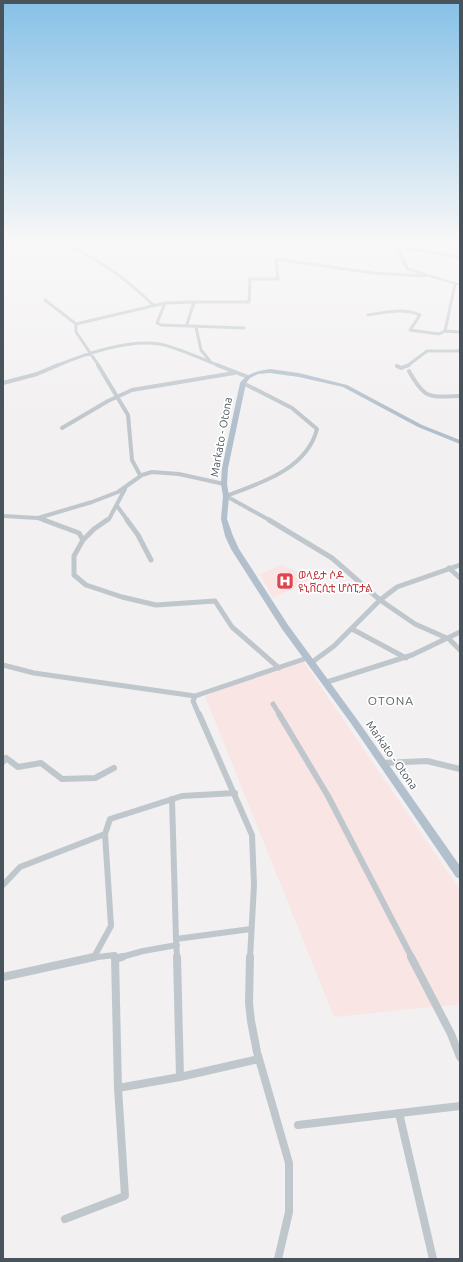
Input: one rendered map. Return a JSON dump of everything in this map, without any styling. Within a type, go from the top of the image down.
[{"type":"main road","points":[[245,380],[257,373],[270,371],[299,375],[345,386],[420,426],[460,442]]},
{"type":"main road","name":"Markato - Otona","points":[[245,380],[225,468],[224,484],[226,496],[224,519],[226,529],[235,549],[309,660],[326,682],[460,874]]},
{"type":"street","points":[[46,301],[76,324]]},
{"type":"street","points":[[149,301],[153,305]]},
{"type":"street","points":[[76,324],[165,303],[249,301]]},
{"type":"street","points":[[445,331],[451,301]]},
{"type":"street","points":[[187,324],[194,302]]},
{"type":"street","points":[[165,303],[157,323],[169,325],[187,324],[196,327],[244,328]]},
{"type":"street","points":[[368,315],[401,311],[417,313],[420,315],[410,330],[440,334],[445,331],[460,332]]},
{"type":"street","points":[[76,324],[76,332],[91,352],[107,382],[128,415],[132,460],[140,474]]},
{"type":"street","points":[[196,327],[204,355],[206,359],[214,364]]},
{"type":"street","points":[[3,383],[37,374],[91,352],[138,344],[160,344],[235,373],[298,412],[316,429],[316,437],[302,457],[285,470],[254,486],[226,496]]},
{"type":"street","points":[[397,366],[401,368],[411,366],[422,354],[428,351],[460,351]]},
{"type":"street","points":[[409,372],[419,390],[429,396],[460,396]]},
{"type":"street","points":[[62,428],[117,396],[132,390],[235,373]]},
{"type":"street","points":[[224,484],[190,475],[151,472],[140,474],[126,488],[117,506],[108,519],[94,529],[75,550],[73,558],[74,575],[86,585],[122,597],[156,605],[215,601],[232,627],[279,668]]},
{"type":"street","points":[[38,518],[96,500],[126,488]]},
{"type":"street","points":[[226,496],[270,519],[331,557],[353,574],[380,600],[415,624],[449,639],[460,650]]},
{"type":"street","points":[[117,506],[138,535],[151,560]]},
{"type":"street","points":[[3,516],[38,518],[79,533],[83,540]]},
{"type":"street","points":[[3,665],[34,673],[195,696],[203,692],[279,668],[309,660],[352,629],[380,600],[397,587],[460,565]]},
{"type":"street","points":[[449,568],[460,578]]},
{"type":"street","points":[[352,629],[406,658]]},
{"type":"street","points":[[326,682],[406,658],[449,639],[460,632]]},
{"type":"street","points":[[195,696],[193,701],[195,707],[235,793],[252,835],[254,885],[249,1003],[251,1021],[259,1058],[289,1163],[289,1212],[278,1259]]},
{"type":"street","points":[[273,704],[328,796],[451,1034],[460,1057]]},
{"type":"street","points":[[3,762],[6,758],[18,767],[41,763],[62,778],[95,778],[114,768]]},
{"type":"street","points":[[383,763],[427,761],[460,769]]},
{"type":"street","points":[[94,957],[111,926],[105,834],[110,819],[182,796],[235,793]]},
{"type":"street","points":[[172,799],[180,1077]]},
{"type":"street","points":[[3,885],[20,867],[54,852],[81,845],[105,834]]},
{"type":"street","points":[[115,959],[176,942],[251,929]]},
{"type":"street","points":[[3,977],[94,957],[115,955],[118,1088],[125,1196],[65,1219]]},
{"type":"street","points":[[118,1088],[180,1077],[259,1058]]},
{"type":"street","points":[[298,1125],[460,1106]]},
{"type":"street","points":[[399,1113],[433,1259]]},
{"type":"shaded area","name":"ወላይታ ሶዶ ዩኒቨርሲቲ ሆስፒታል","points":[[282,565],[311,577],[305,583],[273,598],[260,574]]},
{"type":"shaded area","points":[[303,661],[460,890],[460,1004],[334,1017],[205,696],[227,686]]},
{"type":"place","name":"ወላይታ ሶዶ ዩኒቨርሲቲ ሆስፒታል","points":[[285,581]]},
{"type":"district","name":"OTONA","points":[[391,700]]}]
